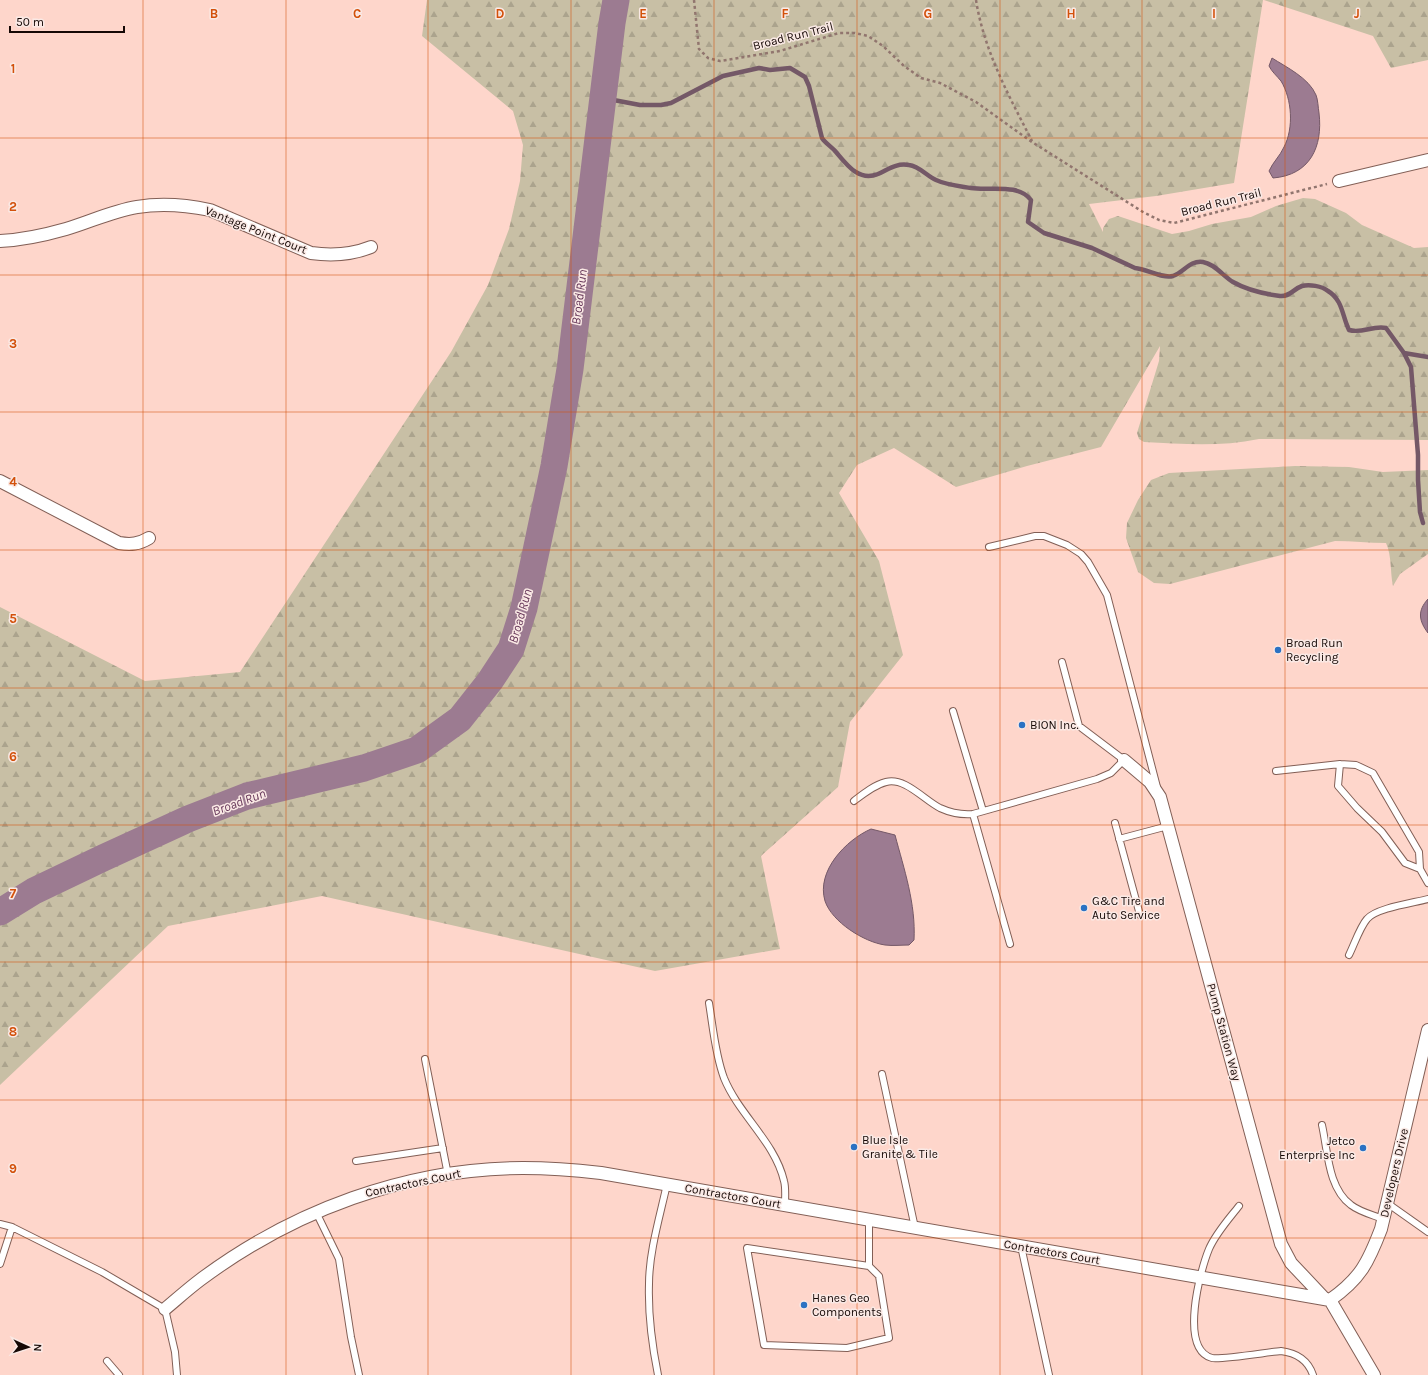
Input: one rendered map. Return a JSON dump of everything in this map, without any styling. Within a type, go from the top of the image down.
[{"type":"street","points":[[1339,181],[1428,160]]},
{"type":"street","name":"Vantage Point Court","points":[[0,241],[37,237],[67,229],[119,211],[138,207],[164,205],[192,206],[210,210],[311,252],[329,255],[344,255],[371,247]]},
{"type":"street","points":[[0,481],[119,543],[129,545],[140,543],[149,538]]},
{"type":"street","name":"Pump Station Way","points":[[1124,760],[1150,782],[1160,797],[1281,1244],[1290,1263],[1324,1298],[1330,1300]]},
{"type":"street","name":"Developers Drive","points":[[1330,1300],[1348,1288],[1364,1268],[1375,1244],[1387,1203],[1428,1030]]},
{"type":"street","name":"Contractors Court","points":[[165,1309],[199,1280],[234,1256],[266,1237],[316,1212],[361,1194],[409,1182],[468,1171],[522,1168],[601,1173],[1330,1300]]},
{"type":"street","points":[[1330,1300],[1374,1375]]},
{"type":"lane","points":[[989,548],[1035,536],[1044,536],[1067,545],[1081,554],[1088,562],[1107,595],[1160,797]]},
{"type":"lane","points":[[854,801],[877,785],[886,782],[895,782],[903,784],[939,807],[952,813],[973,814],[1097,779],[1111,773],[1124,760],[1079,726],[1062,662]]},
{"type":"lane","points":[[953,712],[983,811]]},
{"type":"lane","points":[[1340,764],[1338,786],[1357,808],[1382,832],[1405,863],[1420,869]]},
{"type":"lane","points":[[1276,771],[1340,764],[1356,765],[1373,773],[1419,852],[1420,869],[1428,883]]},
{"type":"lane","points":[[973,814],[1010,944]]},
{"type":"lane","points":[[1115,823],[1140,915]]},
{"type":"lane","points":[[1119,839],[1168,826]]},
{"type":"lane","points":[[1349,955],[1367,919],[1382,909],[1396,908],[1428,899]]},
{"type":"lane","points":[[709,1003],[718,1058],[724,1078],[736,1101],[778,1165],[785,1182],[785,1205]]},
{"type":"lane","points":[[425,1059],[448,1175]]},
{"type":"lane","points":[[882,1074],[915,1228]]},
{"type":"lane","points":[[1322,1126],[1335,1186],[1342,1198],[1353,1207],[1383,1219]]},
{"type":"lane","points":[[356,1161],[443,1148]]},
{"type":"lane","points":[[658,1375],[651,1337],[649,1282],[656,1233],[667,1184]]},
{"type":"lane","points":[[1387,1203],[1428,1232]]},
{"type":"lane","points":[[1239,1206],[1215,1237],[1209,1249],[1201,1278],[1196,1308],[1194,1336],[1197,1347],[1202,1353],[1212,1358],[1281,1351],[1291,1352],[1302,1358],[1311,1368],[1313,1375]]},
{"type":"lane","points":[[316,1212],[339,1259],[351,1337],[359,1375]]},
{"type":"lane","points":[[869,1220],[869,1266],[879,1276],[889,1338],[848,1348],[764,1345],[747,1248],[869,1266]]},
{"type":"lane","points":[[0,1224],[12,1227],[102,1272],[165,1309],[175,1352],[177,1375]]},
{"type":"lane","points":[[0,1264],[12,1227]]},
{"type":"lane","points":[[1021,1246],[1049,1375]]},
{"type":"lane","points":[[107,1361],[119,1375]]},
{"type":"path","name":"Broad Run Trail","points":[[694,0],[699,49],[708,58],[720,61],[780,51],[839,33],[854,33],[868,36],[883,46],[904,66],[921,78],[940,83],[976,102],[1032,142],[1143,212],[1159,220],[1174,223],[1339,181]]},
{"type":"path","points":[[976,0],[984,36],[996,70],[1032,142]]},
{"type":"green space","points":[[427,0],[1263,0],[1234,183],[1156,196],[1089,204],[1103,232],[1103,228],[1109,219],[1118,216],[1172,234],[1189,231],[1212,224],[1251,217],[1276,206],[1303,198],[1315,199],[1346,213],[1362,225],[1414,248],[1428,247],[1428,440],[1259,439],[1245,442],[1216,444],[1144,442],[1139,439],[1137,433],[1159,361],[1160,346],[1101,447],[1027,466],[956,487],[894,448],[857,465],[839,493],[879,561],[903,655],[850,722],[838,787],[761,856],[780,949],[655,971],[322,896],[168,926],[0,1085],[0,607],[145,681],[240,672],[451,352],[488,285],[509,229],[520,181],[523,145],[513,111],[422,36]]},
{"type":"green space","points":[[1264,0],[1428,0],[1428,60],[1391,68],[1373,36]]},
{"type":"green space","points":[[1295,466],[1349,467],[1383,472],[1428,470],[1428,554],[1400,574],[1393,586],[1389,553],[1386,543],[1335,541],[1170,584],[1154,583],[1138,572],[1126,538],[1127,523],[1138,500],[1151,480],[1169,473]]},
{"type":"shaded area","points":[[1272,58],[1303,78],[1313,89],[1317,99],[1320,125],[1316,148],[1305,165],[1286,176],[1273,178],[1269,171],[1287,139],[1290,114],[1288,96],[1285,88],[1269,66]]},
{"type":"shaded area","points":[[1428,599],[1428,633],[1420,616],[1424,603]]},
{"type":"shaded area","points":[[871,829],[895,835],[909,887],[913,913],[914,940],[909,945],[885,945],[868,940],[850,930],[834,916],[825,901],[823,890],[825,879],[835,858],[852,841]]},
{"type":"waterway","name":"Broad Run","points":[[0,912],[34,891],[103,858],[188,819],[247,796],[364,768],[417,750],[460,719],[490,681],[511,649],[524,608],[554,466],[570,369],[616,0]]},
{"type":"waterway","points":[[603,98],[640,105],[661,105],[671,103],[723,76],[759,68],[770,70],[790,68],[805,77],[809,86],[822,138],[849,167],[859,174],[871,176],[889,168],[909,165],[916,167],[940,182],[978,189],[1003,189],[1019,191],[1031,200],[1028,222],[1044,233],[1092,248],[1135,268],[1159,275],[1169,277],[1173,276],[1191,264],[1203,262],[1219,270],[1229,280],[1238,285],[1268,294],[1283,296],[1302,286],[1308,285],[1319,287],[1325,289],[1337,299],[1349,330],[1358,331],[1381,327],[1386,328],[1404,353],[1428,357]]},
{"type":"waterway","points":[[1404,353],[1411,367],[1418,455],[1420,512],[1423,523]]},
{"type":"place","name":"Broad Run Recycling","points":[[1278,650]]},
{"type":"place","name":"BION Inc.","points":[[1022,725]]},
{"type":"place","name":"G&C Tire and Auto Service","points":[[1084,908]]},
{"type":"place","name":"Blue Isle Granite & Tile","points":[[854,1147]]},
{"type":"place","name":"Jetco Enterprise Inc","points":[[1363,1148]]},
{"type":"place","name":"Hanes Geo Components","points":[[804,1305]]}]
